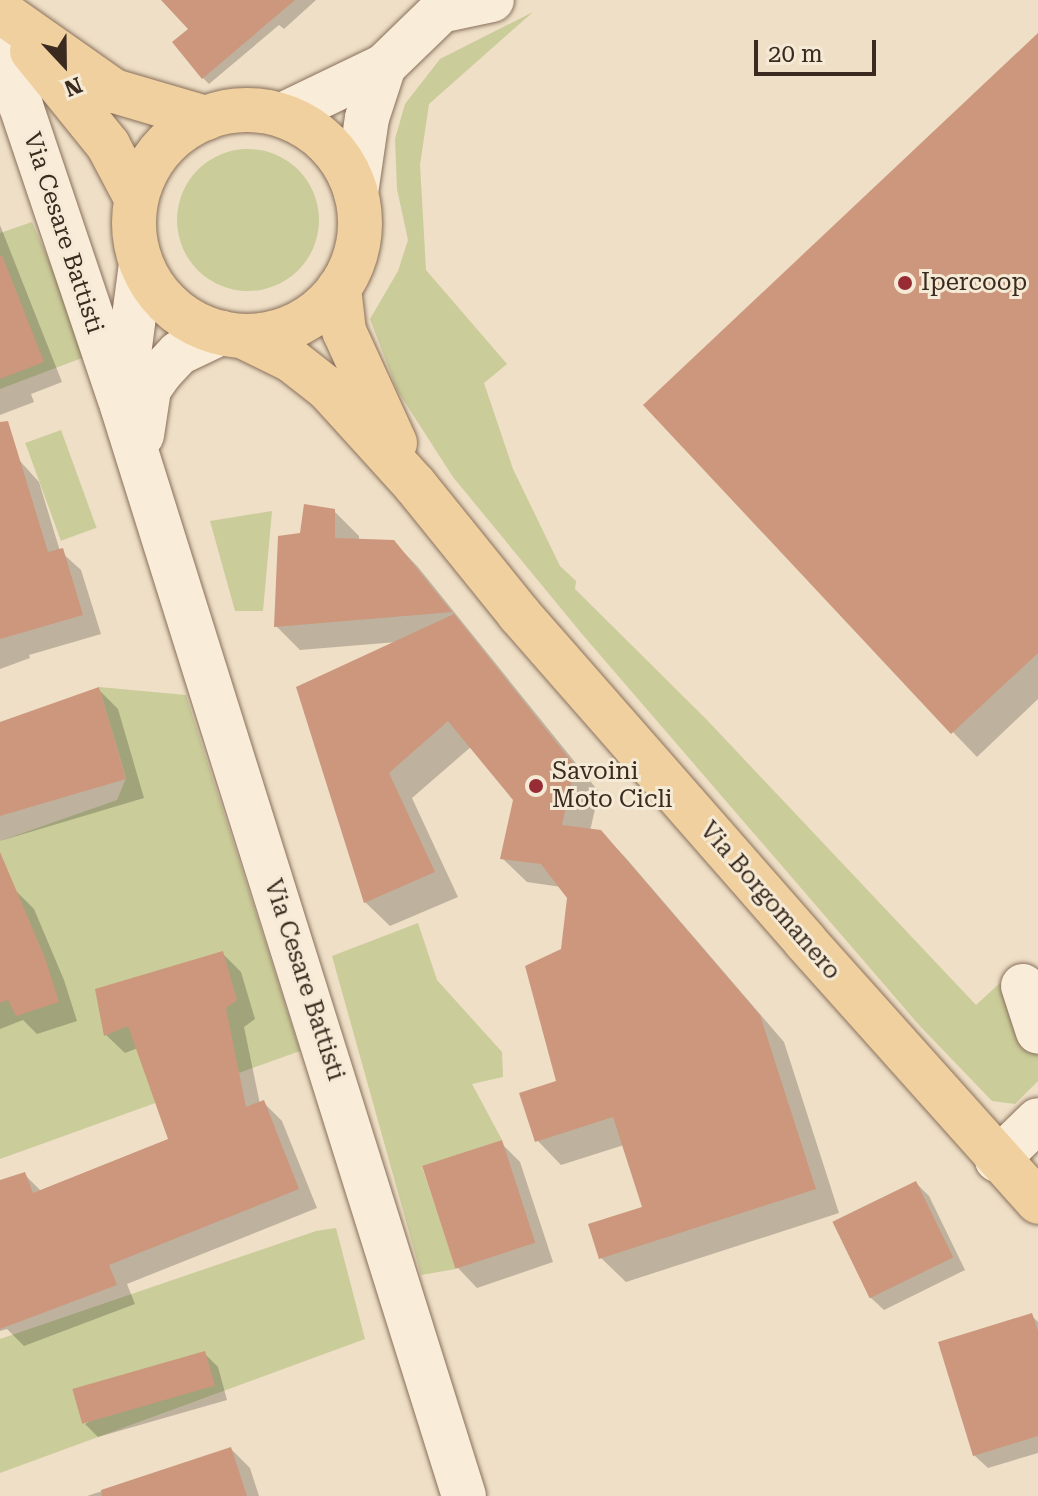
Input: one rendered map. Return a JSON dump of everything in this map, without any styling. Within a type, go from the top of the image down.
[{"type":"main road","points":[[0,12],[114,91],[206,118]]},
{"type":"main road","points":[[0,12],[108,145],[136,198]]},
{"type":"main road","points":[[240,110],[282,115],[312,130],[330,146],[348,172],[360,215],[357,248],[339,288],[307,319],[277,331],[232,334],[201,326],[172,307],[151,283],[141,264],[134,230],[136,198],[143,177],[162,148],[178,132],[206,118],[240,110]]},
{"type":"main road","name":"Via Borgomanero","points":[[339,288],[344,331],[415,485]]},
{"type":"main road","name":"Via Borgomanero","points":[[232,334],[291,360],[328,389],[415,485],[519,614],[997,1160],[1038,1202]]},
{"type":"street","points":[[282,115],[384,66],[446,6],[492,0]]},
{"type":"street","name":"Via Cesare Battisti","points":[[0,12],[21,106],[122,406],[464,1496]]},
{"type":"street","points":[[356,193],[367,118],[384,66]]},
{"type":"street","name":"Via Cesare Battisti","points":[[122,406],[141,264]]},
{"type":"street","name":"Via Cesare Battisti","points":[[141,466],[142,415],[149,389],[179,353],[232,334]]},
{"type":"street","points":[[1023,986],[1038,1032]]},
{"type":"street","points":[[997,1160],[1038,1120]]},
{"type":"green space","points":[[533,12],[429,104],[420,165],[426,270],[507,364],[484,383],[513,469],[560,566],[576,581],[575,589],[707,720],[976,1005],[1000,983],[1020,1003],[1038,986],[1038,1081],[1015,1104],[992,1101],[919,1025],[582,634],[453,477],[397,390],[370,319],[398,271],[408,240],[397,189],[395,139],[405,104],[440,59]]},
{"type":"green space","points":[[248,149],[275,155],[298,170],[313,193],[319,220],[313,247],[298,270],[275,285],[248,291],[221,285],[198,270],[183,247],[177,220],[183,193],[198,170],[221,155]]},
{"type":"green space","points":[[32,222],[90,355],[0,389],[0,233]]},
{"type":"green space","points":[[61,430],[97,528],[61,541],[25,443]]},
{"type":"green space","points":[[272,511],[263,611],[235,611],[210,521]]},
{"type":"green space","points":[[99,687],[186,695],[300,1051],[0,1159],[0,841],[117,800],[126,778]]},
{"type":"green space","points":[[418,923],[437,980],[502,1052],[503,1077],[472,1084],[502,1140],[422,1167],[456,1269],[421,1275],[332,956]]},
{"type":"green space","points":[[336,1228],[365,1339],[0,1473],[0,1339],[316,1231]]},
{"type":"building","points":[[161,0],[295,0],[202,79],[172,42],[188,29]]},
{"type":"building","name":"Ipercoop","points":[[1038,33],[1038,653],[951,734],[643,405]]},
{"type":"building","points":[[0,256],[44,362],[0,379]]},
{"type":"building","points":[[8,421],[48,552],[63,548],[83,615],[0,639],[0,422]]},
{"type":"building","points":[[304,504],[335,509],[335,538],[394,540],[452,612],[274,627],[278,536],[300,533]]},
{"type":"building","name":"Savoini Moto Cicli","points":[[454,614],[575,766],[562,825],[601,830],[760,1015],[816,1189],[599,1259],[588,1224],[642,1207],[613,1117],[535,1142],[519,1093],[556,1081],[525,966],[561,949],[567,898],[541,864],[500,859],[513,800],[448,721],[389,773],[435,872],[364,903],[296,687]]},
{"type":"building","points":[[99,687],[126,779],[0,816],[0,722]]},
{"type":"building","points":[[0,852],[45,958],[59,1002],[16,1016],[8,1000],[0,1003]]},
{"type":"building","points":[[223,951],[237,1000],[226,1008],[246,1107],[264,1100],[299,1189],[109,1265],[117,1285],[0,1329],[0,1180],[25,1172],[33,1193],[168,1139],[128,1026],[104,1036],[95,989]]},
{"type":"building","points":[[502,1140],[535,1243],[455,1269],[422,1166]]},
{"type":"building","points":[[916,1181],[953,1257],[870,1298],[832,1222]]},
{"type":"building","points":[[1032,1313],[1038,1331],[1038,1436],[973,1456],[938,1342]]},
{"type":"building","points":[[205,1351],[215,1386],[82,1424],[72,1389]]},
{"type":"building","points":[[231,1447],[247,1496],[102,1496],[101,1490]]},
{"type":"place","name":"Ipercoop","points":[[905,283]]},
{"type":"place","name":"Savoini Moto Cicli","points":[[536,786]]}]
